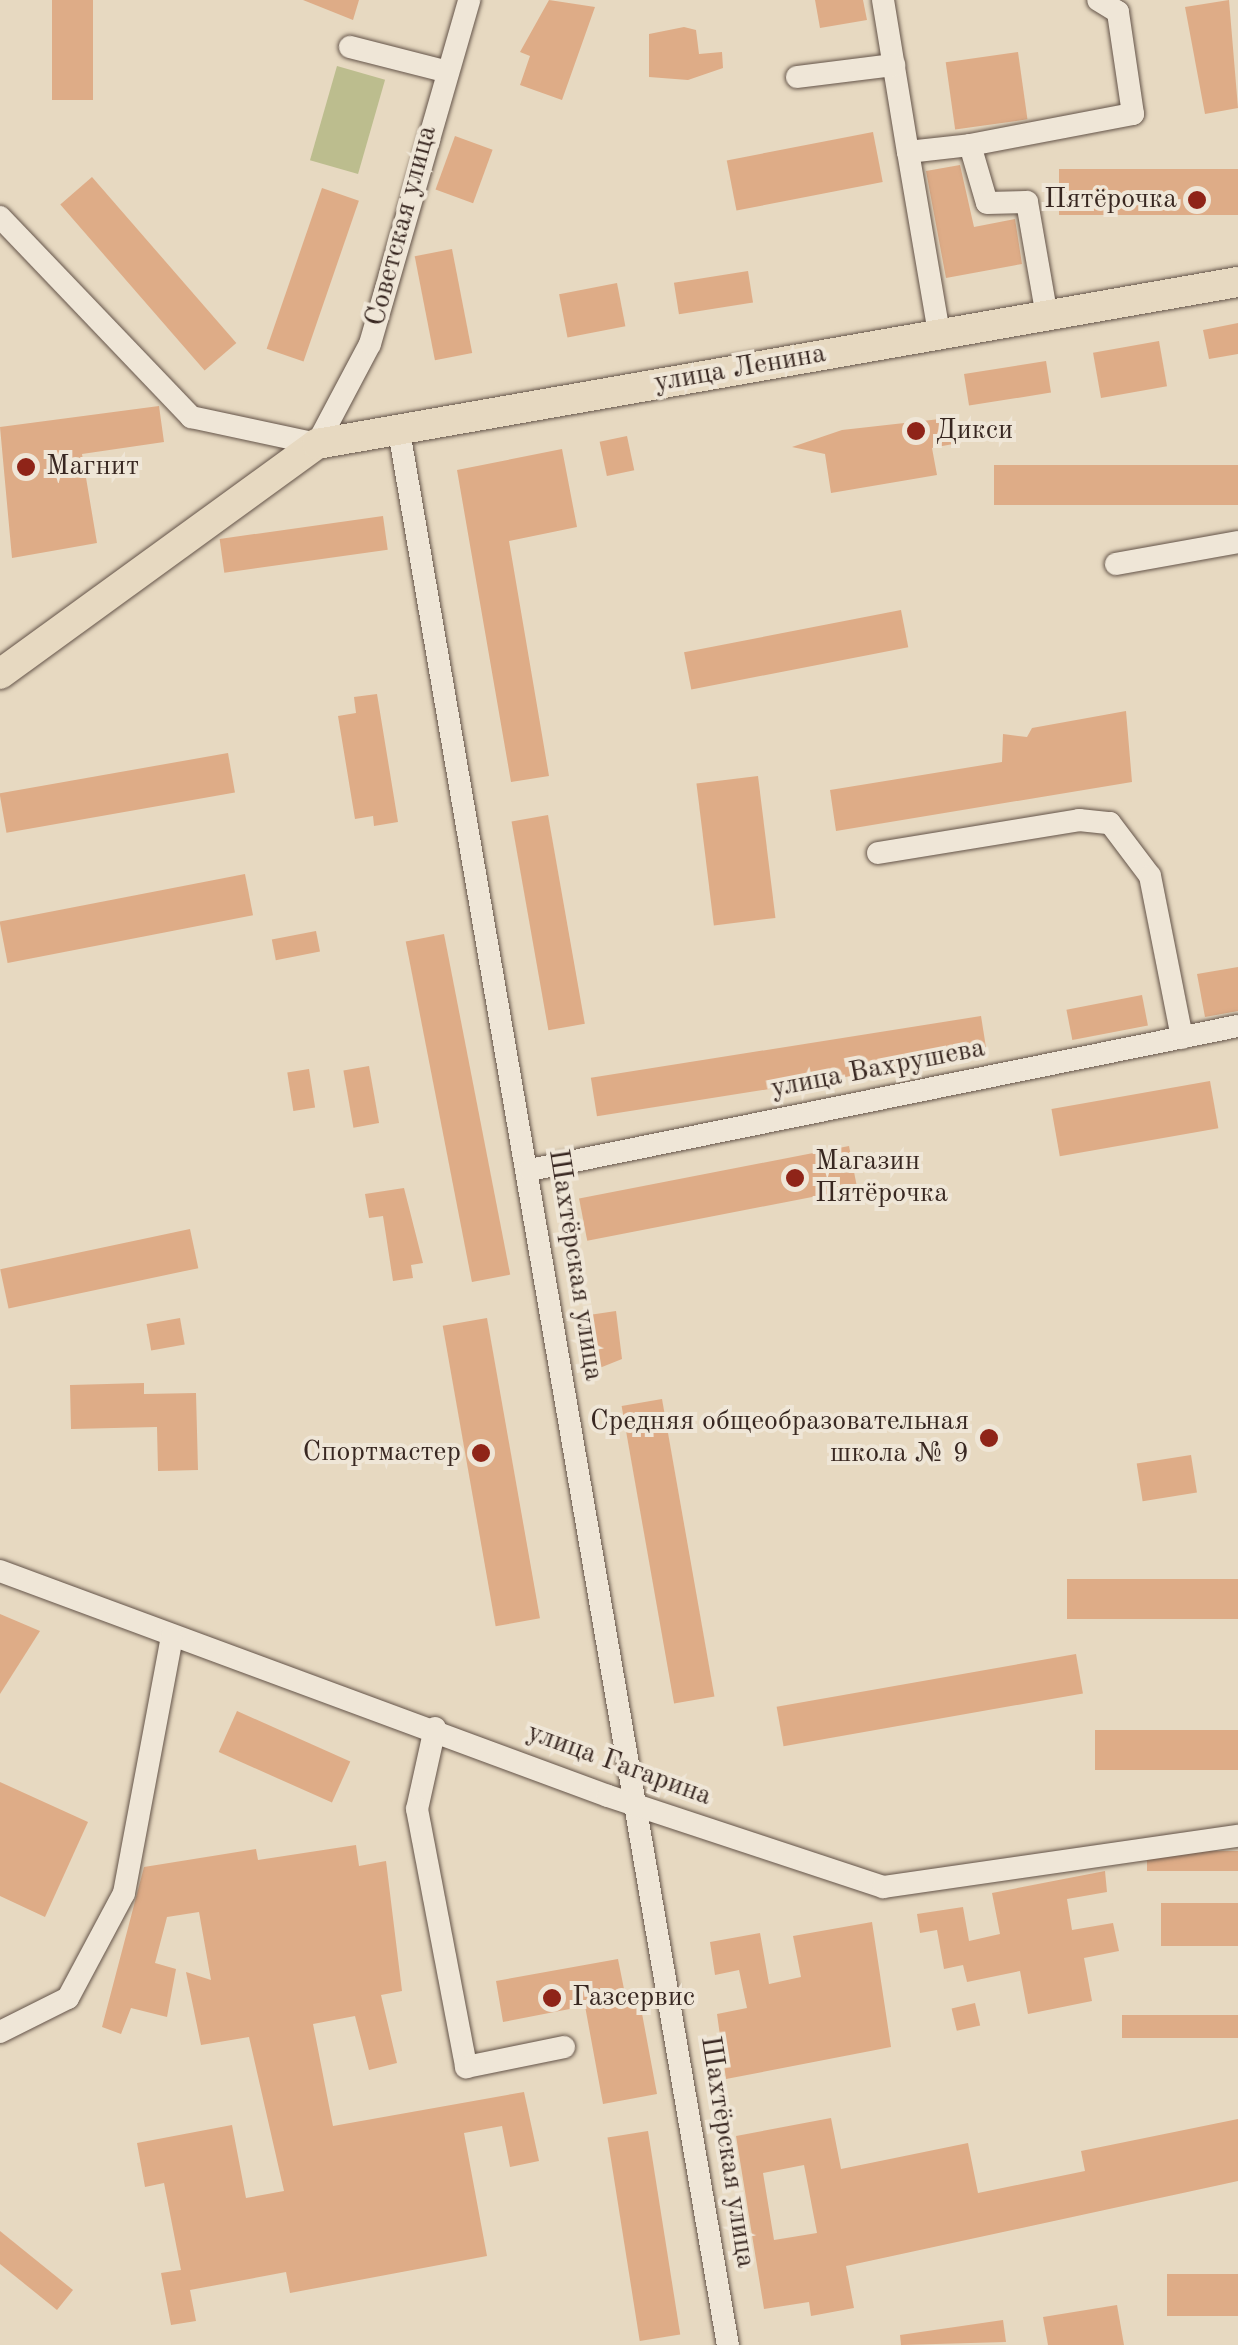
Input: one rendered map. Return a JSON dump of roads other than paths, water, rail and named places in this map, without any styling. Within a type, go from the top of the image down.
[{"type":"main road","name":"улица Ленина","points":[[0,674],[316,444],[1238,282]]},
{"type":"street","name":"Советская улица","points":[[316,444],[370,344],[444,71],[468,0]]},
{"type":"street","points":[[884,0],[939,333]]},
{"type":"street","points":[[908,152],[970,145],[1133,114],[1118,12],[1098,0]]},
{"type":"street","points":[[350,47],[444,71]]},
{"type":"street","points":[[797,78],[894,65]]},
{"type":"street","points":[[970,145],[987,203],[1027,202],[1047,317]]},
{"type":"street","points":[[0,217],[191,417],[316,444]]},
{"type":"street","name":"Шахтёрская улица","points":[[399,432],[642,1807],[728,2345]]},
{"type":"street","points":[[1116,564],[1238,542]]},
{"type":"street","points":[[878,853],[1079,820],[1110,823],[1150,876],[1182,1038]]},
{"type":"street","name":"улица Вахрушева","points":[[530,1170],[1238,1026]]},
{"type":"street","name":"улица Гагарина","points":[[0,1571],[642,1807],[882,1887],[1238,1836]]},
{"type":"street","points":[[0,2032],[68,1998],[124,1893],[172,1637]]},
{"type":"street","points":[[435,1728],[417,1809],[466,2067],[564,2048]]},
{"type":"place","name":"Пятёрочка","points":[[1197,200]]},
{"type":"place","name":"Дикси","points":[[916,431]]},
{"type":"place","name":"Магнит","points":[[26,467]]},
{"type":"place","name":"Магазин Пятёрочка","points":[[795,1178]]},
{"type":"place","name":"Средняя общеобразовательная школа № 9","points":[[989,1438]]},
{"type":"place","name":"Спортмастер","points":[[481,1453]]},
{"type":"place","name":"Газсервис","points":[[552,1998]]}]
